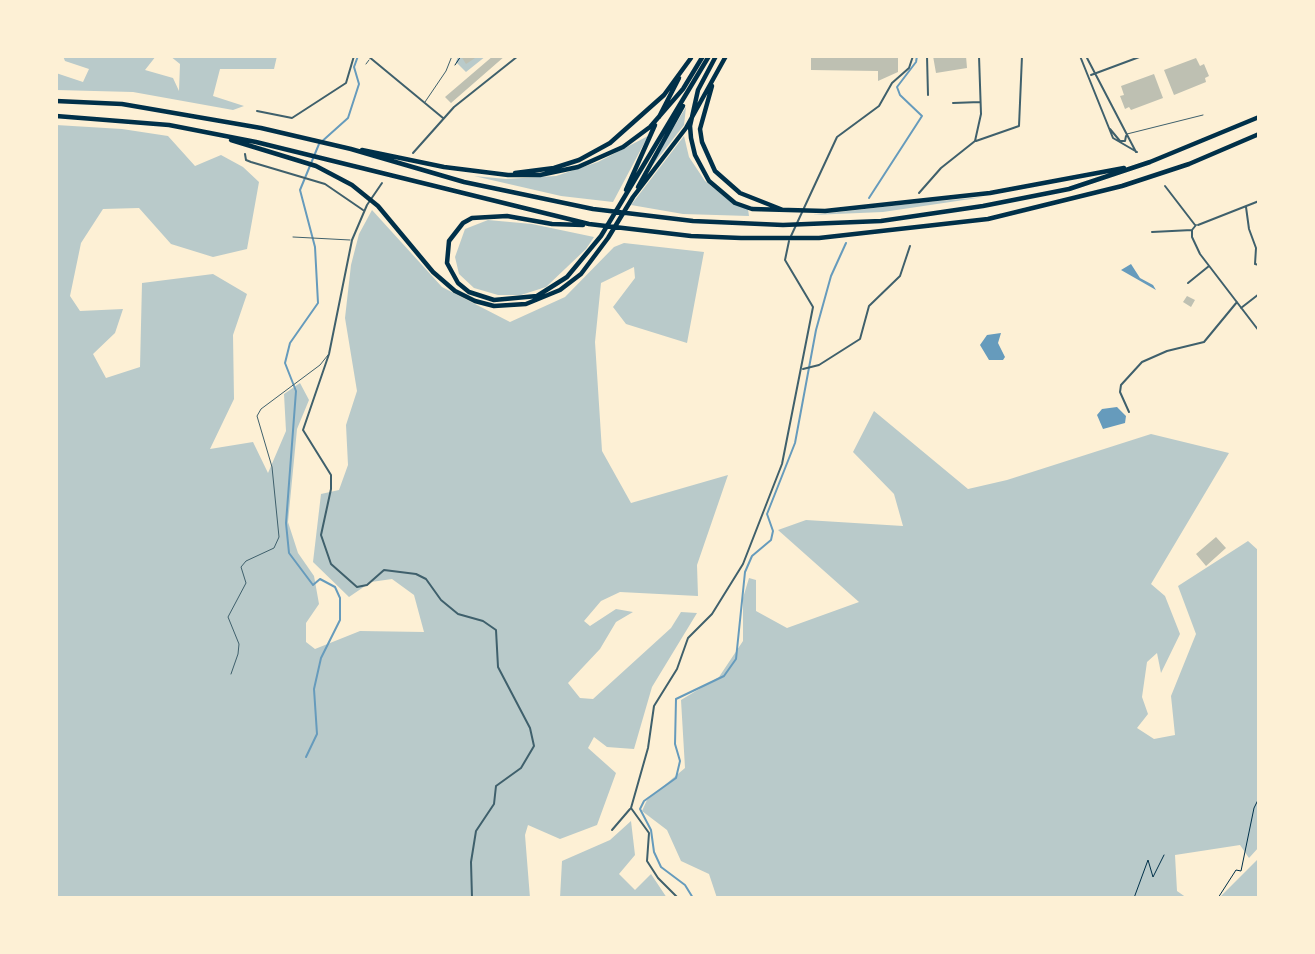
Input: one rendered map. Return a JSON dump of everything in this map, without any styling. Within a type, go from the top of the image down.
[{"type":"highway","points":[[56,101],[122,104],[170,111],[444,167],[540,175],[591,163],[623,147],[650,128],[683,89],[703,56]]},
{"type":"highway","points":[[712,56],[698,90],[690,126],[695,155],[709,181],[736,203],[768,212],[825,211],[990,193],[1142,164]]},
{"type":"highway","points":[[169,125],[255,146],[334,174],[378,206],[433,272],[455,291],[475,301],[505,307],[545,298],[571,283],[608,238],[712,56]]},
{"type":"highway","points":[[712,56],[624,198],[585,258],[567,277],[537,296],[506,301],[479,296],[458,283],[447,263],[449,240],[463,223],[472,218],[507,216],[552,224],[589,225],[640,231],[691,236],[782,238],[819,238],[946,226],[1023,211],[1161,174],[1259,134]]},
{"type":"highway","points":[[633,197],[685,128],[726,56]]},
{"type":"highway","points":[[496,173],[554,168],[579,160],[610,143],[664,94],[692,57]]},
{"type":"highway","points":[[624,198],[668,98],[692,57]]},
{"type":"highway","points":[[715,75],[701,129],[702,142],[715,171],[740,193],[794,213]]},
{"type":"highway","points":[[56,116],[169,125],[314,155],[472,198],[589,225]]},
{"type":"highway","points":[[351,149],[464,182],[593,209],[643,216],[783,225],[818,224],[881,220],[1069,189],[1142,164],[1259,117]]},
{"type":"street","points":[[257,111],[292,118],[346,83],[354,56]]},
{"type":"street","points":[[413,153],[474,88],[518,56]]},
{"type":"street","points":[[612,831],[631,808],[648,748],[654,706],[677,669],[688,638],[712,614],[752,546],[782,464],[803,369],[813,307],[785,260],[785,251],[838,137],[879,106],[892,83],[909,68],[913,56]]},
{"type":"street","points":[[927,56],[929,95]]},
{"type":"street","points":[[975,141],[979,129],[981,102],[979,56]]},
{"type":"street","points":[[919,193],[941,168],[975,141],[1019,126],[1022,56]]},
{"type":"street","points":[[1080,56],[1113,138],[1137,152],[1086,56]]},
{"type":"street","points":[[1090,76],[1142,56]]},
{"type":"street","points":[[371,57],[444,118]]},
{"type":"street","points":[[953,103],[981,102]]},
{"type":"street","points":[[1110,128],[1120,141],[1125,141],[1126,134]]},
{"type":"street","points":[[1123,145],[1130,142]]},
{"type":"street","points":[[245,154],[246,160],[251,162],[325,184],[365,211]]},
{"type":"street","points":[[382,183],[367,205],[352,240],[329,354],[303,430],[331,475],[331,489],[321,535],[331,564],[357,587],[367,585],[384,570],[416,574],[426,579],[441,600],[458,614],[483,621],[496,630],[498,667],[530,728],[534,746],[521,768],[496,786],[494,804],[476,831],[471,862],[472,898]]},
{"type":"street","points":[[1165,186],[1196,225]]},
{"type":"street","points":[[1152,232],[1192,230],[1196,225],[1259,201]]},
{"type":"street","points":[[1246,205],[1249,229],[1256,248],[1255,264],[1259,265]]},
{"type":"street","points":[[1192,230],[1200,254],[1259,331]]},
{"type":"street","points":[[803,369],[860,339],[869,306],[900,276],[910,246]]},
{"type":"street","points":[[1188,283],[1210,265]]},
{"type":"street","points":[[1241,308],[1259,294]]},
{"type":"street","points":[[1129,412],[1120,392],[1121,385],[1142,362],[1167,351],[1204,342],[1237,302]]},
{"type":"street","points":[[631,808],[649,833],[648,861],[658,878],[678,898]]},
{"type":"lane","points":[[425,102],[446,71],[452,56]]},
{"type":"lane","points":[[366,64],[371,57]]},
{"type":"lane","points":[[1126,134],[1203,115]]},
{"type":"lane","points":[[293,237],[352,240]]},
{"type":"lane","points":[[231,674],[239,643],[228,617],[246,583],[241,567],[246,561],[274,548],[279,537],[273,475],[257,416],[261,409],[320,365],[329,354]]},
{"type":"path","points":[[455,65],[461,57]]},
{"type":"path","points":[[1218,898],[1236,870],[1241,871],[1248,831],[1259,798]]},
{"type":"path","points":[[1134,898],[1148,860],[1153,877],[1164,855]]},
{"type":"shaded area","points":[[63,56],[156,56],[145,70],[173,78],[179,91],[180,64],[170,56],[277,56],[274,69],[220,69],[213,96],[244,106],[233,110],[133,92],[56,90],[56,73],[83,82],[89,69],[65,61]]},
{"type":"shaded area","points":[[458,56],[486,56],[466,72],[456,62]]},
{"type":"shaded area","points":[[686,107],[684,125],[652,166],[660,150]]},
{"type":"shaded area","points":[[56,125],[122,129],[168,136],[195,166],[221,155],[243,167],[259,182],[247,249],[213,257],[171,244],[139,208],[103,209],[81,243],[70,296],[80,311],[123,309],[115,333],[93,354],[106,378],[140,367],[142,283],[213,274],[247,294],[233,335],[234,399],[210,449],[253,442],[268,473],[286,431],[284,394],[300,383],[309,400],[297,429],[288,522],[298,553],[314,576],[319,604],[306,623],[306,642],[315,649],[360,631],[424,632],[414,595],[392,579],[371,582],[349,597],[313,562],[321,494],[339,490],[348,465],[346,425],[357,391],[345,318],[351,265],[359,234],[372,210],[442,287],[510,322],[565,297],[614,247],[624,243],[704,252],[687,343],[626,324],[613,307],[635,278],[634,267],[601,283],[595,342],[602,451],[631,503],[728,475],[697,565],[698,596],[620,592],[601,601],[584,621],[590,626],[616,609],[633,612],[616,622],[600,649],[568,683],[580,698],[593,699],[671,628],[681,612],[697,613],[652,687],[634,749],[607,747],[594,737],[588,748],[616,773],[597,825],[560,839],[528,825],[525,835],[530,898],[56,898]]},
{"type":"shaded area","points":[[648,136],[613,202],[561,196],[474,176],[506,179],[556,176],[598,162]]},
{"type":"shaded area","points":[[684,136],[689,157],[705,181],[732,203],[748,209],[749,216],[683,214],[631,205]]},
{"type":"shaded area","points":[[984,197],[883,212],[812,215],[927,202]]},
{"type":"shaded area","points":[[488,220],[532,224],[594,237],[586,249],[546,287],[521,295],[498,295],[474,288],[459,274],[455,257],[465,229]]},
{"type":"shaded area","points":[[874,411],[968,489],[1007,480],[1151,434],[1229,453],[1151,584],[1165,596],[1180,634],[1161,673],[1157,653],[1147,662],[1142,697],[1148,714],[1137,728],[1154,739],[1175,735],[1171,696],[1196,634],[1178,586],[1248,541],[1259,551],[1259,847],[1249,858],[1240,845],[1175,855],[1177,891],[1187,898],[717,898],[709,874],[681,861],[667,830],[642,811],[647,800],[685,768],[681,700],[719,677],[743,641],[743,598],[749,578],[756,580],[756,611],[787,628],[859,602],[778,530],[806,520],[903,526],[894,494],[853,452]]},
{"type":"shaded area","points":[[631,821],[635,855],[619,874],[635,890],[651,874],[667,898],[560,898],[562,861],[610,840]]},
{"type":"shaded area","points":[[1259,858],[1259,898],[1219,898]]},
{"type":"water","points":[[1131,264],[1140,278],[1153,285],[1156,290],[1121,270]]},
{"type":"water","points":[[1001,333],[998,343],[1005,357],[1003,360],[989,360],[980,345],[987,335]]},
{"type":"water","points":[[1117,407],[1126,416],[1125,423],[1103,429],[1097,415],[1102,409]]},
{"type":"building","points":[[461,56],[474,56],[475,58],[466,64]]},
{"type":"building","points":[[493,56],[505,56],[451,103],[445,97]]},
{"type":"building","points":[[811,56],[898,56],[898,72],[878,81],[878,71],[811,70]]},
{"type":"building","points":[[933,56],[966,56],[967,68],[936,73]]},
{"type":"building","points":[[1196,58],[1200,66],[1204,64],[1209,76],[1205,78],[1206,82],[1174,95],[1164,70]]},
{"type":"building","points":[[1154,74],[1163,98],[1131,110],[1129,107],[1125,109],[1120,96],[1124,95],[1121,86]]},
{"type":"building","points":[[1187,296],[1195,300],[1191,307],[1183,302]]},
{"type":"building","points":[[1216,537],[1226,548],[1206,566],[1196,554]]},
{"type":"waterway","points":[[306,757],[317,734],[314,689],[321,658],[340,620],[340,598],[335,587],[320,579],[313,585],[289,553],[286,523],[296,391],[285,363],[290,343],[318,303],[315,247],[300,190],[319,144],[348,118],[359,84],[354,67],[358,56]]},
{"type":"waterway","points":[[869,198],[922,116],[900,95],[897,87],[916,62],[917,56]]},
{"type":"waterway","points":[[693,898],[685,885],[661,867],[654,852],[651,830],[640,809],[644,801],[676,778],[680,761],[675,744],[676,699],[724,676],[736,659],[745,572],[752,556],[771,540],[773,531],[767,514],[795,443],[816,330],[831,276],[846,243]]}]
